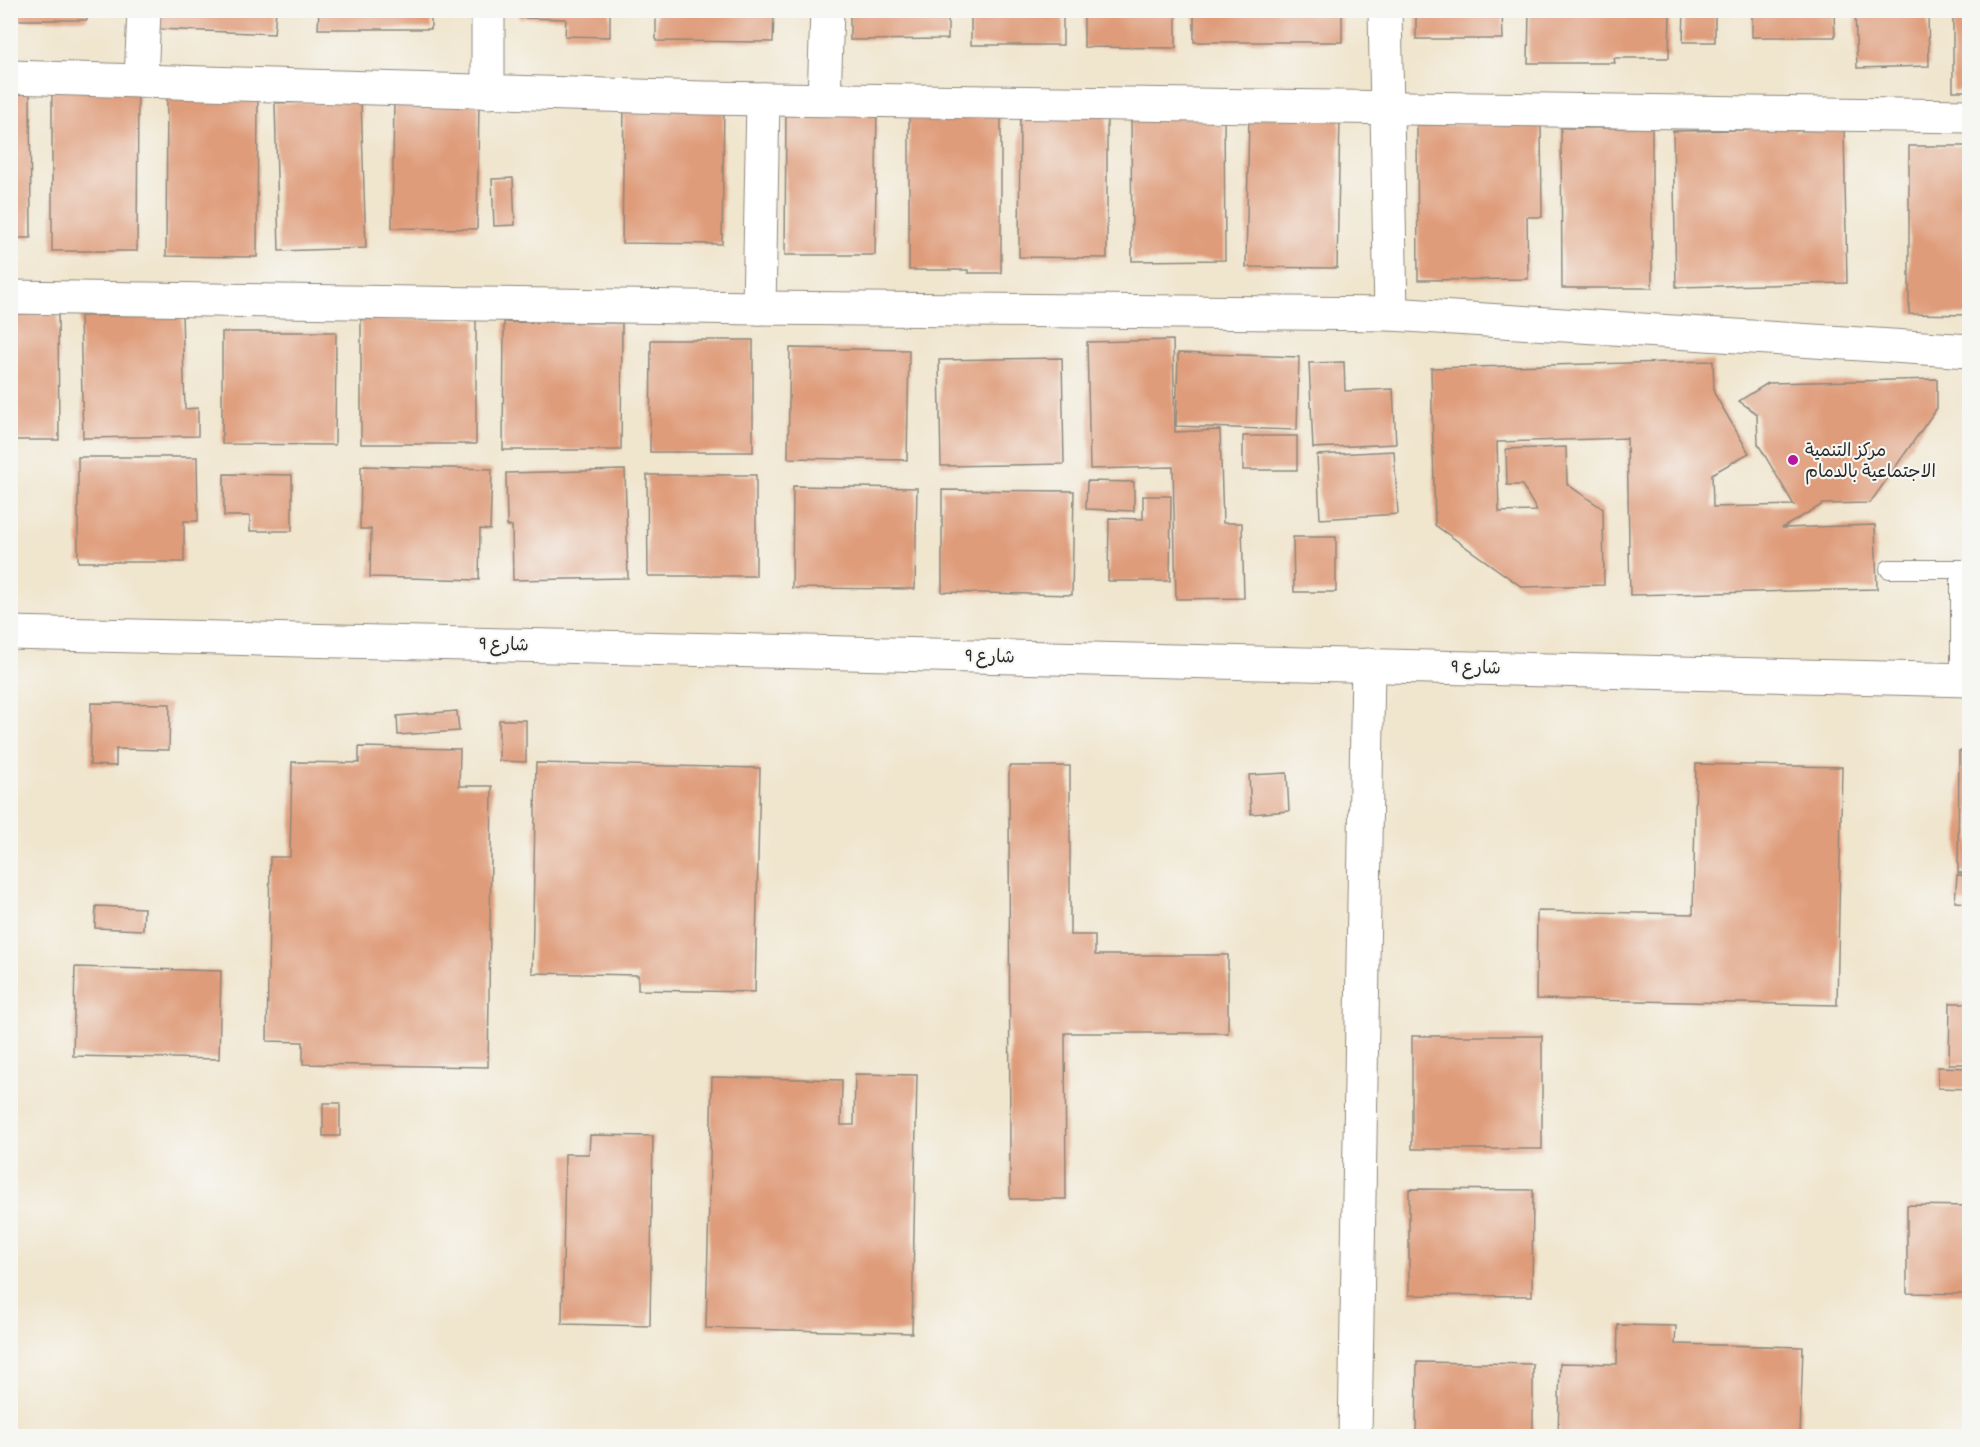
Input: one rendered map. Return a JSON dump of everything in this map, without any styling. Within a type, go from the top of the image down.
[{"type":"street","points":[[141,81],[144,10]]},
{"type":"street","points":[[488,10],[488,92]]},
{"type":"street","points":[[824,99],[827,10]]},
{"type":"street","points":[[1385,10],[1391,314]]},
{"type":"street","points":[[10,77],[763,99],[1970,116]]},
{"type":"street","points":[[759,308],[763,99]]},
{"type":"street","points":[[10,297],[1391,314],[1970,351]]},
{"type":"street","name":"شارع 9","points":[[10,633],[1965,680]]},
{"type":"street","points":[[1354,1437],[1368,665]]},
{"type":"lane","points":[[1889,569],[1965,569],[1965,680]]},
{"type":"building","points":[[10,10],[87,10],[87,20],[10,20]]},
{"type":"building","points":[[159,10],[276,10],[274,34],[158,29]]},
{"type":"building","points":[[319,10],[431,10],[431,29],[318,29]]},
{"type":"building","points":[[519,10],[610,10],[610,37],[565,36],[566,19],[519,18]]},
{"type":"building","points":[[656,10],[774,10],[773,42],[656,41]]},
{"type":"building","points":[[850,10],[948,10],[948,39],[850,40]]},
{"type":"building","points":[[971,10],[1063,10],[1063,45],[971,45]]},
{"type":"building","points":[[1084,10],[1176,10],[1176,48],[1084,47]]},
{"type":"building","points":[[1194,10],[1342,10],[1342,42],[1194,42]]},
{"type":"building","points":[[1416,10],[1502,10],[1503,39],[1416,39]]},
{"type":"building","points":[[1529,10],[1670,10],[1669,58],[1614,58],[1615,63],[1528,63]]},
{"type":"building","points":[[1684,10],[1715,10],[1715,42],[1683,42]]},
{"type":"building","points":[[1752,10],[1834,10],[1835,37],[1752,37]]},
{"type":"building","points":[[1855,10],[1928,10],[1929,66],[1857,68]]},
{"type":"building","points":[[1953,10],[1970,10],[1970,91],[1953,91]]},
{"type":"building","points":[[52,85],[138,85],[137,251],[52,251]]},
{"type":"building","points":[[10,88],[30,88],[31,238],[10,238]]},
{"type":"building","points":[[167,92],[258,93],[257,257],[166,256]]},
{"type":"building","points":[[361,101],[366,248],[279,251],[275,103]]},
{"type":"building","points":[[394,102],[479,104],[477,229],[392,228]]},
{"type":"building","points":[[624,102],[724,103],[722,244],[622,243]]},
{"type":"building","points":[[786,106],[877,106],[875,255],[785,255]]},
{"type":"building","points":[[909,110],[1001,110],[1001,273],[968,273],[968,270],[909,270]]},
{"type":"building","points":[[1020,110],[1107,111],[1107,258],[1019,257]]},
{"type":"building","points":[[1224,110],[1225,260],[1132,261],[1131,111]]},
{"type":"building","points":[[1249,116],[1340,118],[1337,268],[1246,267]]},
{"type":"building","points":[[1794,116],[1795,131],[1844,130],[1847,283],[1676,287],[1673,131],[1747,130],[1747,117]]},
{"type":"building","points":[[1541,124],[1542,217],[1527,217],[1528,279],[1418,280],[1417,125]]},
{"type":"building","points":[[1561,128],[1652,128],[1652,288],[1562,288]]},
{"type":"building","points":[[1909,146],[1970,146],[1970,315],[1909,314]]},
{"type":"building","points":[[513,178],[515,225],[494,226],[492,179]]},
{"type":"building","points":[[58,313],[59,440],[10,440],[10,314]]},
{"type":"building","points":[[182,315],[185,409],[198,408],[198,436],[83,438],[80,316]]},
{"type":"building","points":[[361,319],[476,320],[476,444],[361,444]]},
{"type":"building","points":[[504,322],[622,323],[621,450],[503,450]]},
{"type":"building","points":[[222,332],[336,332],[335,445],[222,444]]},
{"type":"building","points":[[651,340],[753,340],[753,452],[650,452]]},
{"type":"building","points":[[1173,340],[1175,432],[1220,430],[1223,523],[1242,523],[1244,598],[1176,599],[1173,467],[1090,469],[1087,342]]},
{"type":"building","points":[[790,348],[909,350],[907,460],[788,458]]},
{"type":"building","points":[[1178,353],[1299,357],[1297,430],[1176,426]]},
{"type":"building","points":[[1062,358],[1064,464],[941,466],[939,360]]},
{"type":"building","points":[[1713,361],[1714,393],[1749,453],[1712,474],[1713,507],[1794,505],[1758,444],[1757,414],[1739,401],[1768,383],[1937,379],[1937,408],[1870,503],[1823,504],[1782,528],[1875,525],[1877,589],[1630,595],[1627,438],[1497,442],[1499,512],[1537,511],[1522,485],[1507,485],[1506,449],[1566,447],[1567,484],[1603,509],[1604,585],[1522,587],[1435,525],[1431,368]]},
{"type":"building","points":[[1344,362],[1345,391],[1393,389],[1396,444],[1313,448],[1309,363]]},
{"type":"building","points":[[1243,436],[1297,436],[1297,470],[1243,470]]},
{"type":"building","points":[[1394,451],[1398,514],[1320,519],[1317,455]]},
{"type":"building","points":[[78,457],[197,457],[198,521],[184,521],[184,562],[78,562]]},
{"type":"building","points":[[10,458],[16,459],[12,486],[10,486]]},
{"type":"building","points":[[361,466],[492,469],[490,530],[480,529],[479,580],[370,577],[371,529],[360,529]]},
{"type":"building","points":[[625,470],[628,578],[513,580],[512,526],[507,526],[506,473]]},
{"type":"building","points":[[224,474],[292,475],[292,531],[250,531],[250,516],[224,516]]},
{"type":"building","points":[[647,475],[756,475],[756,576],[648,576]]},
{"type":"building","points":[[1087,481],[1134,482],[1134,511],[1086,509]]},
{"type":"building","points":[[793,486],[917,488],[915,589],[792,588]]},
{"type":"building","points":[[942,490],[1074,491],[1072,595],[942,592]]},
{"type":"building","points":[[1143,496],[1171,496],[1170,581],[1108,581],[1109,518],[1143,519]]},
{"type":"building","points":[[1293,537],[1336,537],[1336,592],[1294,592]]},
{"type":"building","points":[[91,703],[170,704],[169,750],[116,749],[116,766],[90,765]]},
{"type":"building","points":[[457,711],[459,731],[398,735],[397,716]]},
{"type":"building","points":[[499,720],[526,720],[526,762],[499,761]]},
{"type":"building","points":[[359,747],[460,749],[459,786],[492,786],[488,1067],[303,1064],[303,1042],[267,1041],[270,857],[290,857],[292,762],[359,763]]},
{"type":"building","points":[[1959,751],[1970,751],[1970,873],[1958,873]]},
{"type":"building","points":[[536,763],[760,768],[755,992],[638,990],[638,975],[532,973]]},
{"type":"building","points":[[1696,764],[1842,767],[1837,1005],[1536,999],[1537,911],[1693,914]]},
{"type":"building","points":[[1009,766],[1070,766],[1070,935],[1095,935],[1095,955],[1228,955],[1228,1033],[1065,1033],[1066,1199],[1010,1199]]},
{"type":"building","points":[[1287,773],[1289,811],[1251,814],[1249,775]]},
{"type":"building","points":[[1957,875],[1970,876],[1970,903],[1955,902]]},
{"type":"building","points":[[96,906],[144,908],[143,930],[95,928]]},
{"type":"building","points":[[75,967],[221,971],[219,1059],[73,1056]]},
{"type":"building","points":[[1950,1003],[1970,1003],[1970,1064],[1949,1064]]},
{"type":"building","points":[[1412,1036],[1542,1036],[1542,1149],[1412,1149]]},
{"type":"building","points":[[1938,1067],[1970,1068],[1970,1089],[1938,1088]]},
{"type":"building","points":[[855,1074],[917,1075],[912,1333],[706,1328],[712,1077],[842,1080],[841,1125],[854,1125]]},
{"type":"building","points":[[323,1103],[340,1103],[340,1136],[323,1136]]},
{"type":"building","points":[[590,1135],[653,1136],[650,1326],[562,1324],[565,1154],[589,1154]]},
{"type":"building","points":[[1409,1189],[1533,1190],[1532,1296],[1409,1295]]},
{"type":"building","points":[[1907,1205],[1970,1206],[1970,1294],[1907,1293]]},
{"type":"building","points":[[1618,1325],[1676,1326],[1675,1344],[1803,1347],[1800,1436],[1558,1436],[1560,1363],[1617,1364]]},
{"type":"building","points":[[1417,1362],[1533,1364],[1533,1436],[1416,1436]]},
{"type":"place","name":"مركز التنمية الاجتماعية بالدمام","points":[[1793,460]]}]
